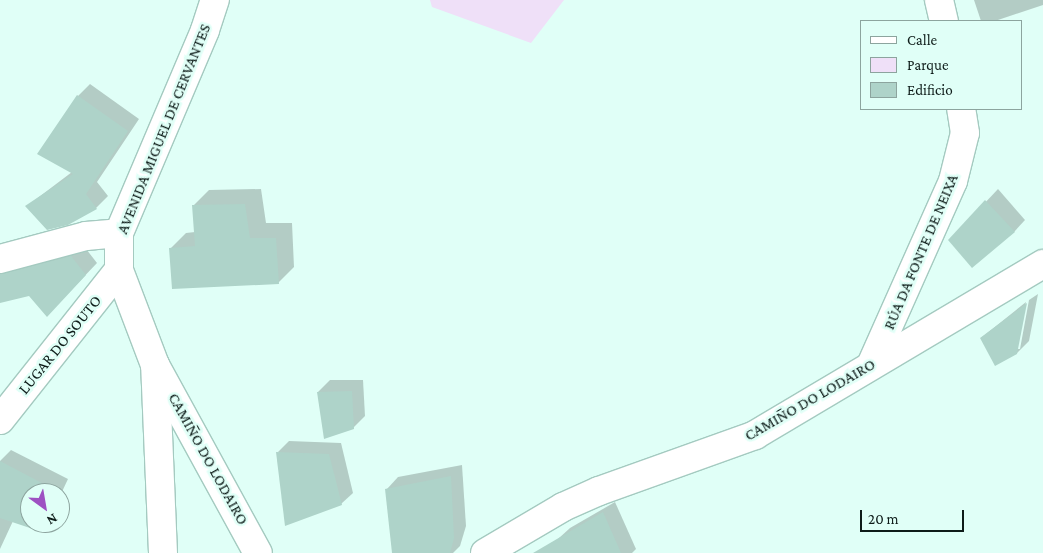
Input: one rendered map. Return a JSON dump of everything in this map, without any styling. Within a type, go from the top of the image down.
[{"type":"street","name":"AVENIDA MIGUEL DE CERVANTES","points":[[163,553],[155,365],[119,270],[118,233],[205,30],[215,0]]},
{"type":"street","points":[[939,0],[944,20]]},
{"type":"street","name":"RÚA DA FONTE DE NEIXA","points":[[872,363],[954,181],[965,133],[961,110]]},
{"type":"street","points":[[0,259],[86,236],[118,233]]},
{"type":"street","name":"CAMIÑO DO LODAIRO","points":[[485,553],[581,499],[755,435],[872,363],[1043,264]]},
{"type":"street","name":"LUGAR DO SOUTO","points":[[0,420],[119,270]]},
{"type":"street","name":"CAMIÑO DO LODAIRO","points":[[155,365],[258,553]]},
{"type":"green space","points":[[430,0],[564,0],[531,43],[432,7]]},
{"type":"building","points":[[77,95],[128,131],[86,194],[97,209],[68,225],[47,230],[25,206],[73,174],[37,154]]},
{"type":"building","points":[[985,200],[1015,232],[972,268],[948,240]]},
{"type":"building","points":[[245,204],[250,238],[276,238],[279,284],[172,289],[169,248],[195,246],[192,205]]},
{"type":"building","points":[[71,256],[86,275],[47,317],[29,296],[0,303],[0,274]]},
{"type":"building","points":[[1027,303],[1017,354],[995,366],[980,338]]},
{"type":"building","points":[[352,391],[354,429],[324,439],[317,392]]},
{"type":"building","points":[[276,452],[329,454],[342,505],[285,526]]},
{"type":"building","points":[[0,461],[42,483],[20,483],[20,525],[0,518]]},
{"type":"building","points":[[451,476],[454,538],[450,553],[392,553],[385,489]]},
{"type":"building","points":[[603,512],[621,553],[533,553]]}]
